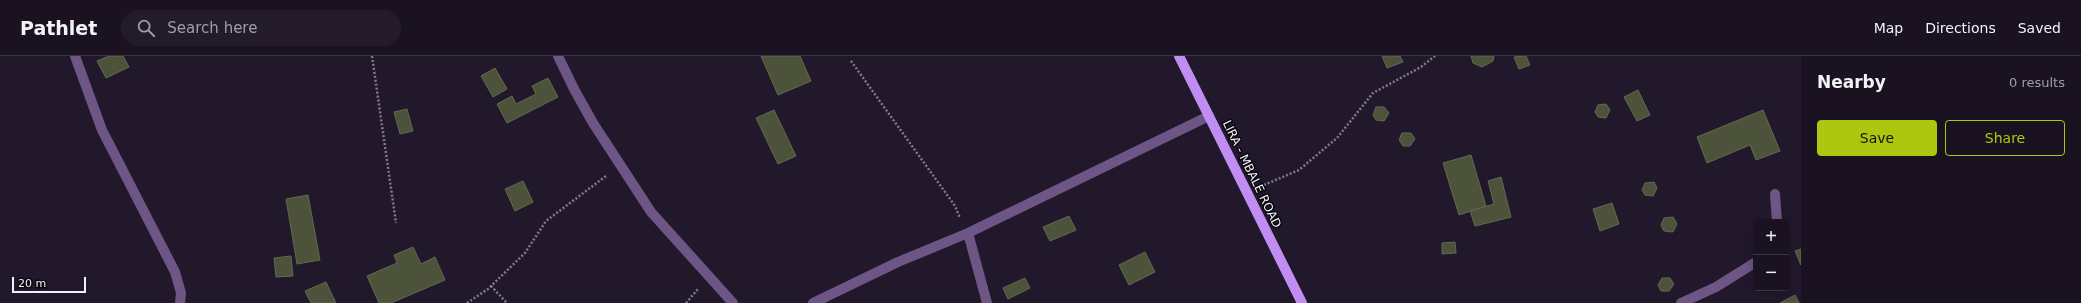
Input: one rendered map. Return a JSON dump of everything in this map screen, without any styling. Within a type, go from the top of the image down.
[{"type":"main road","name":"LIRA - MBALE ROAD","points":[[1179,56],[1302,303]]},
{"type":"street","points":[[75,56],[102,130],[175,272],[181,293],[180,303]]},
{"type":"street","points":[[558,56],[589,116],[651,212],[733,303]]},
{"type":"street","points":[[813,303],[898,262],[968,233],[1066,184],[1209,116]]},
{"type":"street","points":[[1775,194],[1777,219]]},
{"type":"street","points":[[968,233],[987,303]]},
{"type":"street","points":[[1681,303],[1716,287],[1753,264]]},
{"type":"path","points":[[372,56],[396,223]]},
{"type":"path","points":[[1247,193],[1299,170],[1337,138],[1373,93],[1421,67],[1435,56]]},
{"type":"path","points":[[851,61],[955,206],[968,233]]},
{"type":"path","points":[[467,303],[491,286],[525,252],[546,221],[620,164]]},
{"type":"path","points":[[491,286],[507,303]]},
{"type":"building","points":[[109,56],[123,56],[129,67],[106,78],[97,61]]},
{"type":"building","points":[[761,56],[800,56],[811,81],[778,95]]},
{"type":"building","points":[[1382,56],[1400,56],[1403,62],[1387,68]]},
{"type":"building","points":[[1471,56],[1494,56],[1493,61],[1482,67],[1473,63]]},
{"type":"building","points":[[1526,56],[1530,65],[1519,69],[1514,57]]},
{"type":"building","points":[[495,68],[507,89],[493,97],[481,76]]},
{"type":"building","points":[[548,78],[558,97],[507,123],[497,104],[512,96],[516,104],[536,94],[532,86]]},
{"type":"building","points":[[1638,90],[1650,115],[1637,121],[1624,97]]},
{"type":"building","points":[[1606,104],[1610,110],[1606,118],[1598,117],[1595,112],[1598,105]]},
{"type":"building","points":[[1376,107],[1384,107],[1389,113],[1384,121],[1376,120],[1373,115]]},
{"type":"building","points":[[407,109],[413,131],[400,134],[394,112]]},
{"type":"building","points":[[774,110],[796,156],[778,164],[756,118]]},
{"type":"building","points":[[1763,110],[1780,151],[1756,160],[1750,145],[1707,163],[1697,137]]},
{"type":"building","points":[[1402,133],[1411,133],[1415,139],[1410,146],[1403,146],[1399,140]]},
{"type":"building","points":[[1471,155],[1486,206],[1459,215],[1443,163]]},
{"type":"building","points":[[1501,177],[1511,217],[1475,226],[1470,211],[1494,204],[1488,181]]},
{"type":"building","points":[[523,181],[533,202],[515,211],[505,189]]},
{"type":"building","points":[[1654,182],[1657,188],[1653,196],[1645,195],[1642,190],[1645,183]]},
{"type":"building","points":[[308,195],[320,260],[297,264],[286,199]]},
{"type":"building","points":[[1612,203],[1619,224],[1600,231],[1593,209]]},
{"type":"building","points":[[1069,216],[1076,230],[1050,241],[1043,227]]},
{"type":"building","points":[[1673,217],[1677,224],[1673,232],[1664,231],[1661,225],[1664,218]]},
{"type":"building","points":[[1455,242],[1456,253],[1442,254],[1442,243]]},
{"type":"building","points":[[413,247],[421,264],[435,257],[445,280],[391,303],[379,303],[367,276],[397,263],[394,255]]},
{"type":"building","points":[[1801,249],[1801,265],[1795,251]]},
{"type":"building","points":[[1145,252],[1155,272],[1129,285],[1119,265]]},
{"type":"building","points":[[291,256],[293,276],[276,277],[274,258]]},
{"type":"building","points":[[1025,278],[1030,288],[1008,299],[1003,288]]},
{"type":"building","points":[[1662,278],[1670,278],[1674,284],[1669,291],[1661,291],[1658,285]]},
{"type":"building","points":[[326,282],[336,303],[311,303],[305,291]]},
{"type":"building","points":[[1795,295],[1799,303],[1780,303]]}]
